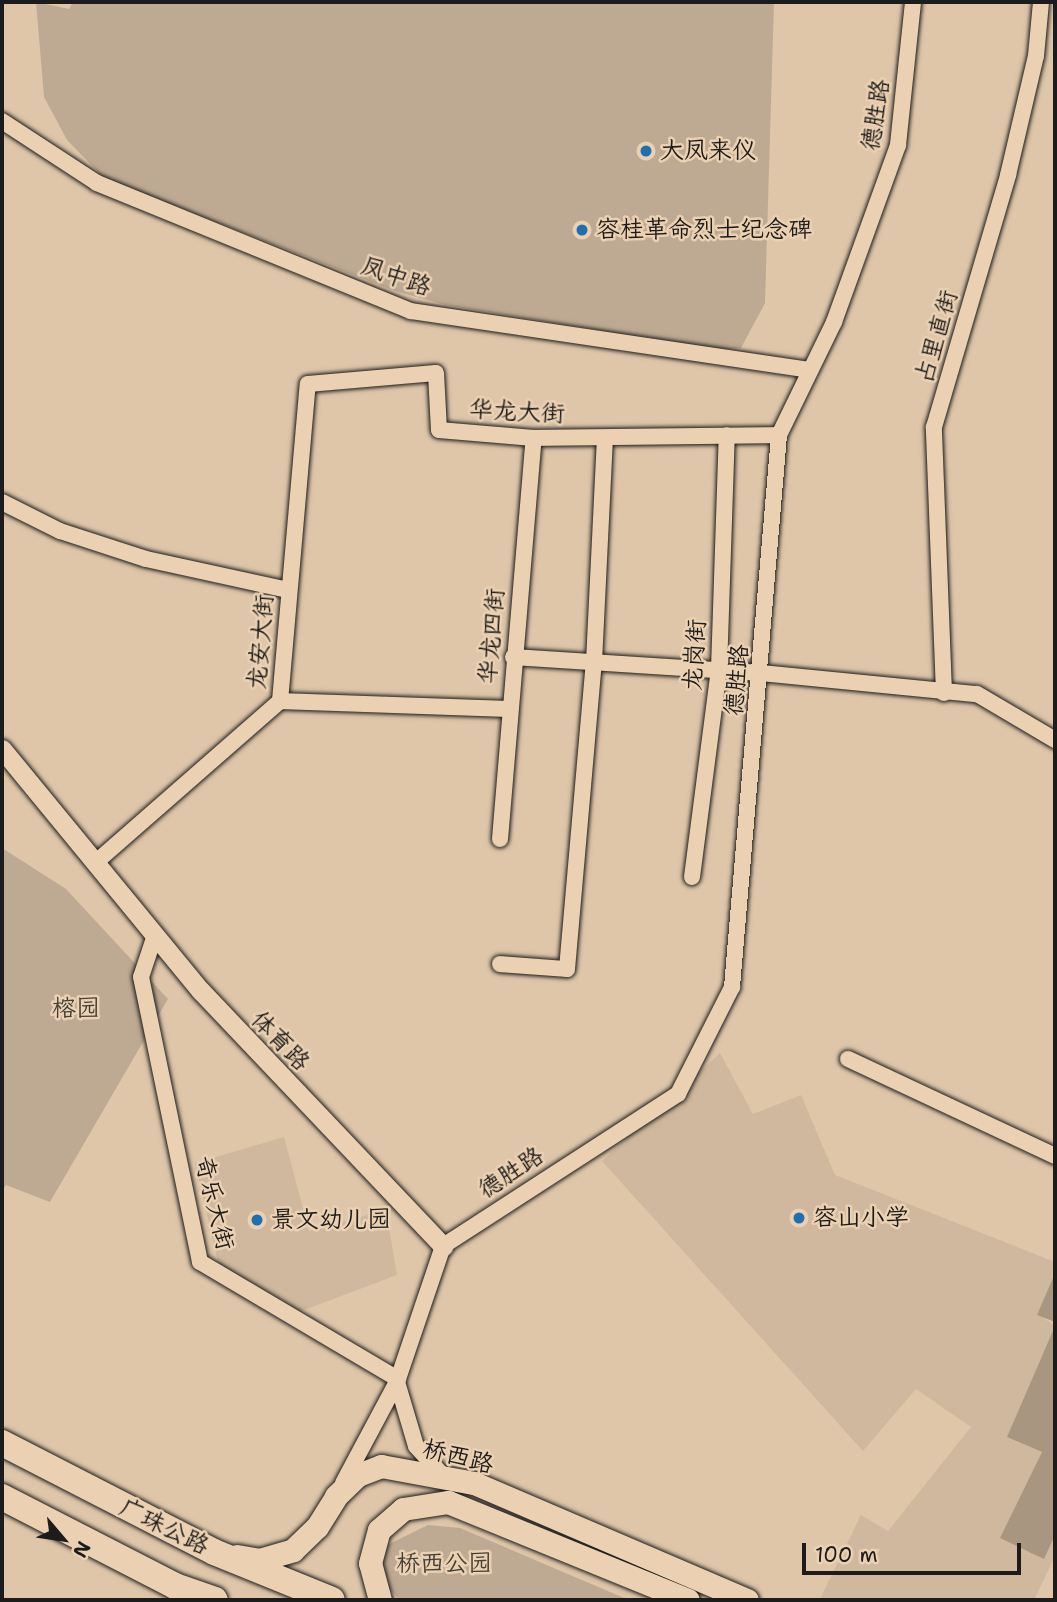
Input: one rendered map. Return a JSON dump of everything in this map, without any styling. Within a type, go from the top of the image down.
[{"type":"highway","name":"广珠公路","points":[[2,1443],[214,1552],[332,1600]]},
{"type":"highway","name":"广珠公路","points":[[2,1497],[175,1586],[215,1600]]},
{"type":"main road","name":"桥西路","points":[[214,1552],[259,1560],[293,1550],[317,1527],[336,1496],[358,1475],[381,1466],[474,1483],[747,1600]]},
{"type":"main road","name":"桥西路","points":[[380,1600],[370,1563],[379,1530],[403,1509],[448,1502],[688,1600]]},
{"type":"street","name":"德胜路","points":[[443,1246],[678,1094],[732,987],[761,673],[779,435],[839,309],[898,145],[913,2]]},
{"type":"street","name":"占里直街","points":[[944,692],[934,427],[1008,175],[1036,56],[1041,2]]},
{"type":"street","name":"凤中路","points":[[2,121],[97,183],[411,311],[810,370]]},
{"type":"street","name":"华龙大街","points":[[308,384],[436,373],[439,430],[534,438],[779,435]]},
{"type":"street","name":"龙安大街","points":[[95,863],[280,701],[308,384]]},
{"type":"street","name":"龙岗街","points":[[692,877],[719,670],[727,435]]},
{"type":"street","name":"华龙四街","points":[[500,839],[508,709],[534,438]]},
{"type":"street","points":[[500,964],[567,970],[594,662],[605,438]]},
{"type":"street","points":[[2,502],[60,531],[145,559],[288,590]]},
{"type":"street","points":[[513,657],[761,673],[977,695],[1054,734]]},
{"type":"street","points":[[280,701],[508,709]]},
{"type":"street","name":"体育路","points":[[2,749],[240,1035],[443,1246]]},
{"type":"street","name":"奇乐大街","points":[[155,935],[141,977],[200,1262],[397,1380]]},
{"type":"street","points":[[848,1059],[1055,1156]]},
{"type":"street","points":[[336,1496],[397,1380],[443,1246]]},
{"type":"street","points":[[397,1380],[416,1446],[446,1479]]},
{"type":"shaded area","name":"容山小学","points":[[720,1053],[753,1114],[801,1095],[835,1175],[1055,1262],[1055,1273],[1038,1314],[1055,1326],[1008,1437],[1055,1458],[1055,1556],[1034,1600],[820,1599],[861,1515],[888,1531],[971,1427],[916,1389],[863,1451],[602,1161]]},
{"type":"shaded area","name":"景文幼儿园","points":[[284,1137],[309,1231],[386,1210],[397,1275],[296,1313],[219,1266],[195,1163]]},
{"type":"green space","points":[[36,2],[69,9],[73,2],[774,2],[765,303],[741,348],[720,350],[446,305],[395,291],[105,179],[67,140],[44,97]]},
{"type":"green space","name":"榕园","points":[[2,848],[66,889],[168,999],[50,1202],[6,1185],[2,1191]]},
{"type":"green space","name":"桥西公园","points":[[428,1525],[460,1528],[629,1600],[399,1600],[375,1570],[389,1544]]},
{"type":"building","points":[[1055,1273],[1055,1322],[1037,1315]]},
{"type":"building","points":[[1055,1326],[1055,1535],[1044,1559],[1000,1538],[1042,1452],[1007,1437]]},
{"type":"place","name":"大凤来仪","points":[[646,151]]},
{"type":"place","name":"容桂革命烈士纪念碑","points":[[582,230]]},
{"type":"place","name":"容山小学","points":[[799,1218]]},
{"type":"place","name":"景文幼儿园","points":[[257,1220]]}]
